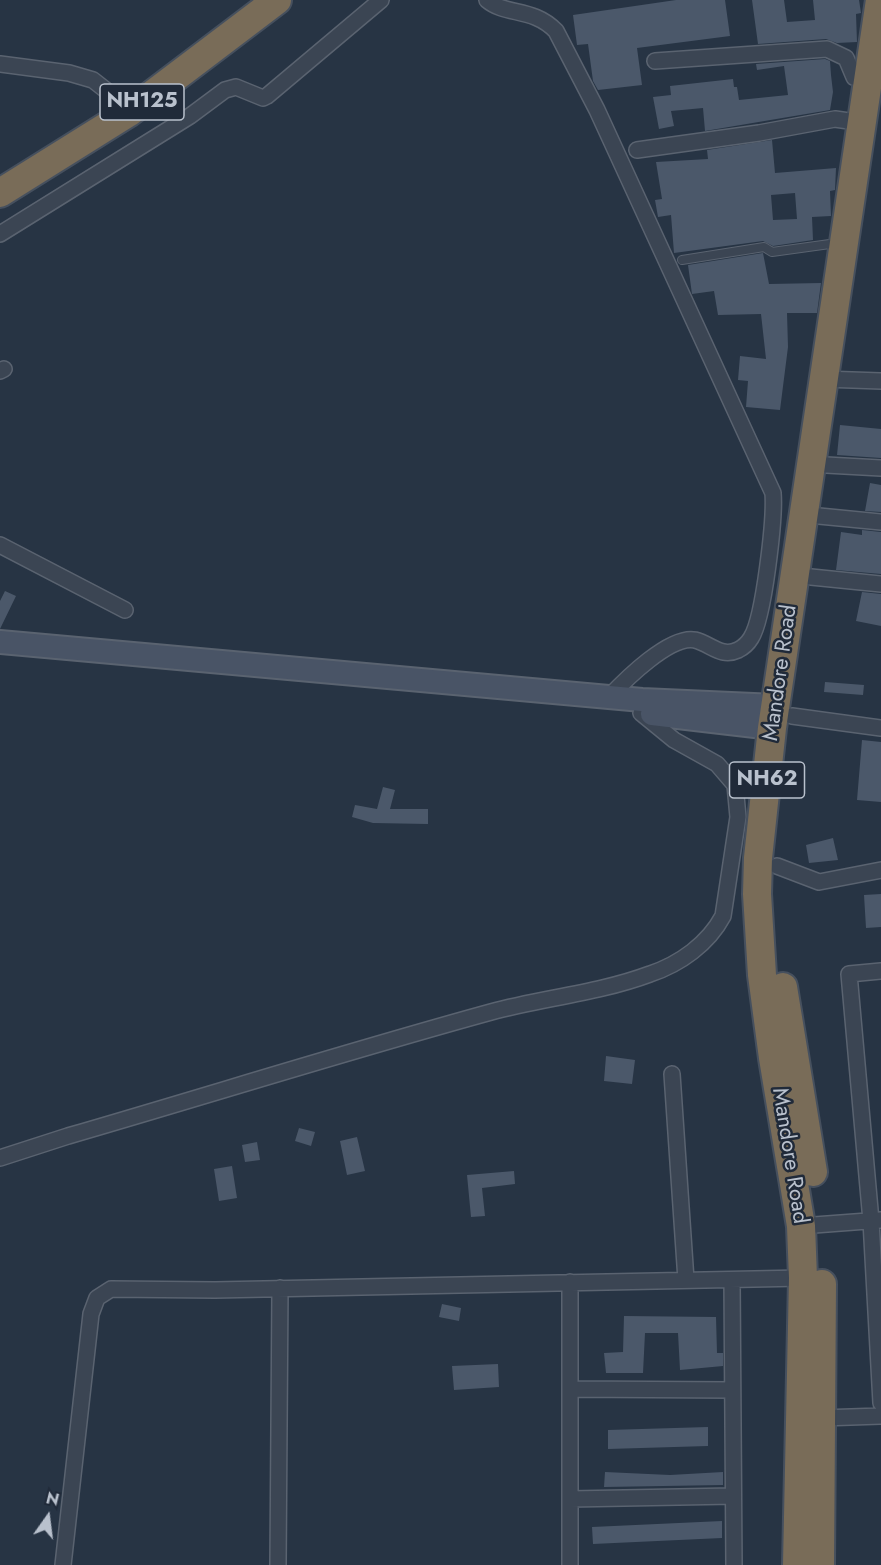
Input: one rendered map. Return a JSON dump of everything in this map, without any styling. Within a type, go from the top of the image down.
[{"type":"highway","name":"NH125","points":[[0,176],[121,102],[255,0]]},
{"type":"highway","name":"NH125","points":[[0,193],[128,113],[277,0]]},
{"type":"highway","name":"Mandore Road","points":[[797,1565],[803,1278],[811,1225],[773,1058],[762,975],[757,894],[780,717],[872,115],[871,75],[880,0]]},
{"type":"highway","name":"Mandore Road","points":[[820,1565],[821,1418],[811,1225],[780,968],[777,866],[780,717],[811,577],[826,465],[843,243],[872,115]]},
{"type":"street","points":[[0,234],[190,116],[225,90],[236,87],[254,96],[263,98],[267,96],[381,0]]},
{"type":"street","points":[[488,0],[533,14],[546,21],[556,31],[597,110],[772,493],[774,509],[765,582],[751,639],[740,650],[728,653],[692,639],[683,641],[640,665],[609,697]]},
{"type":"street","points":[[655,61],[827,49],[846,58],[854,77],[871,75]]},
{"type":"street","points":[[0,64],[69,74],[93,80],[121,102]]},
{"type":"street","points":[[637,150],[872,115]]},
{"type":"street","points":[[831,379],[881,381]]},
{"type":"street","points":[[826,465],[881,468]]},
{"type":"street","points":[[819,516],[881,522]]},
{"type":"street","points":[[0,545],[125,610]]},
{"type":"street","points":[[811,577],[881,584]]},
{"type":"street","points":[[0,642],[609,697],[680,710],[780,717],[881,728]]},
{"type":"street","points":[[0,657],[641,713],[680,710]]},
{"type":"street","points":[[0,1158],[492,1012],[651,974],[682,959],[702,944],[716,929],[723,916],[738,817],[737,795],[727,773],[717,764],[674,740],[641,713]]},
{"type":"street","points":[[777,866],[819,882],[881,870]]},
{"type":"street","points":[[881,971],[849,974],[876,1221],[881,1403]]},
{"type":"street","points":[[672,1074],[686,1280]]},
{"type":"street","points":[[811,1225],[876,1221]]},
{"type":"street","points":[[63,1565],[87,1337],[97,1298],[111,1289],[803,1278]]},
{"type":"street","points":[[732,1280],[734,1565]]},
{"type":"street","points":[[570,1282],[570,1565]]},
{"type":"street","points":[[278,1565],[280,1288]]},
{"type":"street","points":[[570,1389],[732,1390]]},
{"type":"street","points":[[821,1418],[881,1416]]},
{"type":"street","points":[[570,1499],[733,1496]]},
{"type":"lane","points":[[682,260],[765,247],[772,252],[843,243]]},
{"type":"building","points":[[676,0],[725,0],[730,36],[637,48],[642,85],[598,90],[593,81],[588,44],[577,45],[573,15]]},
{"type":"building","points":[[752,0],[784,0],[787,22],[815,20],[813,0],[859,0],[861,13],[856,14],[857,42],[837,43],[826,39],[758,44]]},
{"type":"building","points":[[825,59],[830,61],[833,92],[830,110],[705,131],[703,108],[671,111],[674,126],[659,129],[653,97],[671,95],[670,86],[733,79],[739,100],[788,95],[784,66],[757,70],[756,64]]},
{"type":"building","points":[[772,140],[775,173],[836,168],[835,190],[830,191],[831,216],[812,217],[813,240],[773,246],[763,241],[674,253],[671,215],[658,217],[655,200],[662,199],[656,162],[708,159],[707,150]],"holes":[[[795,193],[797,219],[773,220],[771,195]]]},
{"type":"building","points":[[763,253],[769,284],[821,283],[817,313],[787,313],[788,347],[780,410],[746,407],[748,381],[738,380],[740,356],[766,359],[761,314],[718,315],[714,291],[692,294],[688,265]]},
{"type":"building","points":[[840,425],[881,429],[881,458],[837,455]]},
{"type":"building","points":[[870,483],[881,485],[881,512],[865,511]]},
{"type":"building","points":[[862,530],[881,532],[881,574],[836,570],[841,532],[862,535]]},
{"type":"building","points":[[5,591],[16,596],[0,629],[0,601]]},
{"type":"building","points":[[862,592],[881,594],[881,626],[856,621]]},
{"type":"building","points":[[825,682],[864,685],[863,695],[824,692]]},
{"type":"building","points":[[862,740],[881,742],[881,802],[857,800]]},
{"type":"building","points":[[383,787],[395,790],[390,809],[428,809],[428,824],[373,823],[352,817],[355,805],[377,809]]},
{"type":"building","points":[[833,838],[838,860],[809,863],[806,845]]},
{"type":"building","points":[[881,894],[881,927],[866,928],[864,895]]},
{"type":"building","points":[[606,1056],[635,1060],[632,1084],[604,1081]]},
{"type":"building","points":[[299,1128],[315,1132],[311,1146],[295,1141]]},
{"type":"building","points":[[357,1137],[365,1171],[347,1175],[340,1141]]},
{"type":"building","points":[[257,1142],[260,1160],[245,1162],[242,1145]]},
{"type":"building","points":[[232,1166],[237,1198],[219,1201],[214,1169]]},
{"type":"building","points":[[514,1171],[515,1184],[482,1188],[485,1216],[471,1217],[467,1175]]},
{"type":"building","points":[[442,1304],[461,1308],[459,1321],[439,1317]]},
{"type":"building","points":[[624,1316],[716,1317],[717,1353],[723,1353],[723,1366],[680,1370],[678,1333],[645,1333],[643,1373],[606,1373],[604,1353],[623,1352]]},
{"type":"building","points":[[498,1364],[499,1387],[454,1390],[452,1366]]},
{"type":"building","points":[[708,1427],[708,1446],[608,1449],[608,1430]]},
{"type":"building","points":[[605,1472],[670,1475],[723,1472],[723,1485],[604,1487]]},
{"type":"building","points":[[722,1521],[722,1538],[593,1544],[592,1527]]}]
